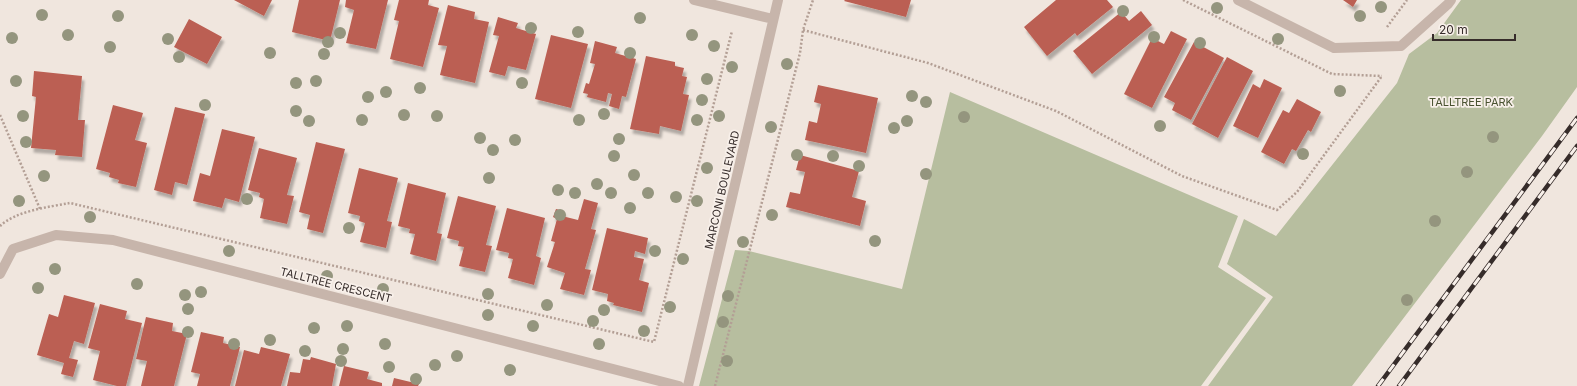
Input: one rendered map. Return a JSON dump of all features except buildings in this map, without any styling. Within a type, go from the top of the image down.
[{"type":"street","points":[[694,0],[773,19]]},
{"type":"street","name":"MARCONI BOULEVARD","points":[[688,386],[778,0]]},
{"type":"street","points":[[1238,0],[1334,48],[1401,46],[1451,0]]},
{"type":"street","name":"TALLTREE CRESCENT","points":[[0,274],[13,249],[56,235],[113,240],[679,386]]},
{"type":"path","points":[[715,386],[800,53],[803,30],[813,0]]},
{"type":"path","points":[[803,30],[928,63],[1056,111],[1182,176],[1277,210],[1297,192],[1382,76],[1332,74],[1182,0]]},
{"type":"path","points":[[1385,29],[1407,0]]},
{"type":"path","points":[[0,226],[7,220],[40,209],[70,203],[654,342],[732,31]]},
{"type":"path","points":[[0,115],[40,209]]},
{"type":"green space","name":"TALLTREE PARK","points":[[1461,0],[1577,0],[1577,87],[1542,136],[1352,386],[1208,386],[1273,297],[1227,264],[1244,219],[1276,236],[1397,83],[1409,54],[1437,33]]},
{"type":"green space","points":[[950,92],[1238,216],[1218,267],[1266,298],[1201,386],[699,386],[735,250],[749,251],[902,289]]},
{"type":"railway","points":[[1378,386],[1577,118]]},
{"type":"railway","points":[[1399,386],[1577,146]]}]
